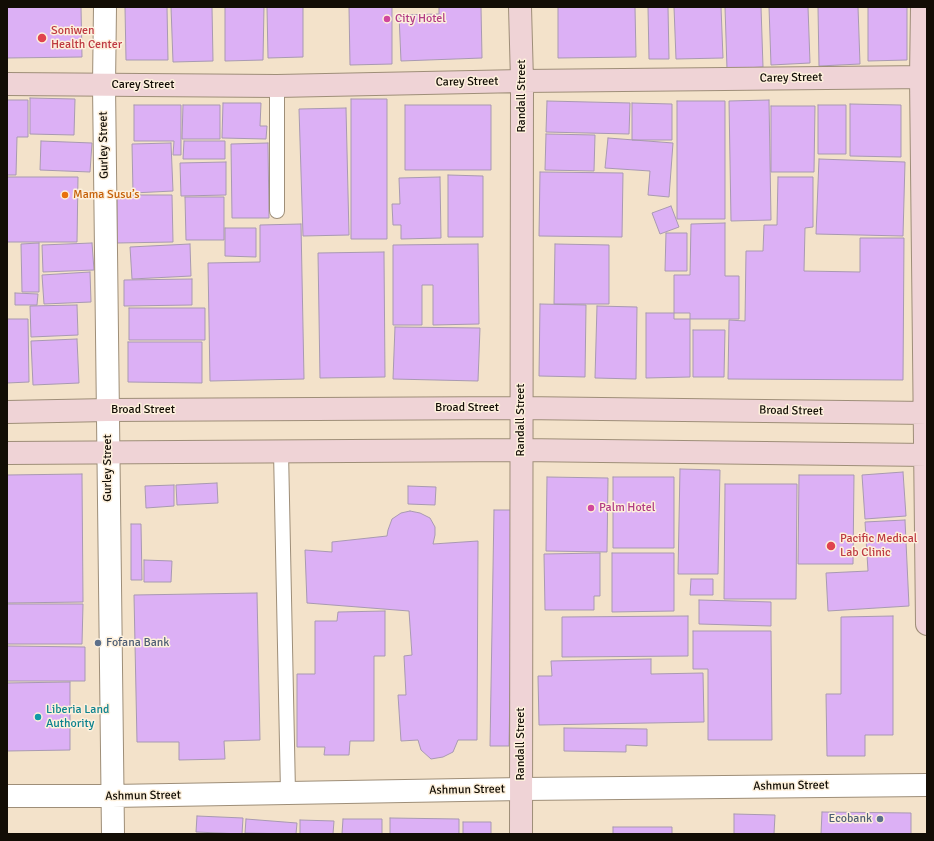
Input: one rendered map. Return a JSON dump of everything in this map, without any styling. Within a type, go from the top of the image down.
[{"type":"street","name":"Gurley Street","points":[[105,7],[104,85],[113,834]]},
{"type":"street","name":"Randall Street","points":[[520,7],[522,81],[521,834]]},
{"type":"street","points":[[922,7],[924,77],[927,624]]},
{"type":"street","name":"Carey Street","points":[[7,84],[277,86],[522,81],[924,77]]},
{"type":"street","name":"Broad Street","points":[[7,412],[108,410],[521,408],[926,413]]},
{"type":"street","points":[[7,453],[108,451],[521,450],[926,455]]},
{"type":"street","name":"Ashmun Street","points":[[7,796],[112,796],[522,789],[927,785]]},
{"type":"lane","points":[[277,86],[277,211]]},
{"type":"lane","points":[[281,450],[288,793]]},
{"type":"building","name":"Soniwen Health Center","points":[[7,7],[81,7],[82,57],[7,58]]},
{"type":"building","points":[[125,7],[167,7],[168,60],[126,60]]},
{"type":"building","points":[[171,7],[212,7],[213,61],[173,62]]},
{"type":"building","points":[[225,7],[264,7],[263,60],[225,61]]},
{"type":"building","points":[[267,7],[303,7],[303,57],[268,58]]},
{"type":"building","points":[[349,7],[392,7],[392,64],[350,65]]},
{"type":"building","points":[[439,7],[481,7],[482,58],[401,61],[399,15],[439,14]]},
{"type":"building","points":[[558,7],[635,7],[636,57],[558,58]]},
{"type":"building","points":[[648,7],[668,7],[669,59],[649,59]]},
{"type":"building","points":[[674,7],[721,7],[723,58],[676,59]]},
{"type":"building","points":[[725,7],[761,7],[763,67],[727,69]]},
{"type":"building","points":[[769,7],[808,7],[810,63],[771,65]]},
{"type":"building","points":[[818,7],[858,7],[860,64],[819,66]]},
{"type":"building","points":[[868,7],[907,7],[907,60],[868,61]]},
{"type":"building","points":[[30,98],[75,99],[74,135],[30,134]]},
{"type":"building","points":[[351,99],[387,99],[387,239],[351,239]]},
{"type":"building","points":[[7,100],[28,100],[28,137],[17,137],[16,175],[7,175]]},
{"type":"building","points":[[769,100],[771,220],[731,221],[729,101]]},
{"type":"building","points":[[547,101],[630,103],[629,134],[546,132]]},
{"type":"building","points":[[677,101],[725,101],[725,219],[677,219]]},
{"type":"building","points":[[223,103],[261,103],[260,126],[267,126],[266,139],[222,138]]},
{"type":"building","points":[[632,103],[672,104],[672,140],[632,140]]},
{"type":"building","points":[[850,104],[901,105],[901,157],[850,156]]},
{"type":"building","points":[[134,105],[181,105],[181,155],[173,155],[174,141],[134,141]]},
{"type":"building","points":[[183,105],[220,105],[220,139],[182,139]]},
{"type":"building","points":[[405,105],[491,105],[491,170],[405,170]]},
{"type":"building","points":[[818,105],[846,105],[846,154],[818,154]]},
{"type":"building","points":[[771,106],[815,106],[814,172],[771,172]]},
{"type":"building","points":[[346,108],[349,235],[303,236],[299,109]]},
{"type":"building","points":[[546,134],[595,135],[594,171],[545,170]]},
{"type":"building","points":[[608,138],[673,143],[669,197],[648,195],[650,171],[605,168]]},
{"type":"building","points":[[41,141],[92,143],[90,172],[40,170]]},
{"type":"building","points":[[184,141],[225,141],[225,159],[183,159]]},
{"type":"building","points":[[171,143],[173,191],[133,193],[132,144]]},
{"type":"building","points":[[268,143],[269,218],[232,218],[231,144]]},
{"type":"building","points":[[819,159],[905,162],[903,236],[816,234]]},
{"type":"building","points":[[226,162],[226,195],[181,196],[180,163]]},
{"type":"building","points":[[540,172],[623,173],[622,237],[539,236]]},
{"type":"building","points":[[448,175],[483,176],[483,237],[448,237]]},
{"type":"building","points":[[7,177],[78,177],[77,242],[7,242]]},
{"type":"building","points":[[440,177],[441,238],[401,239],[401,225],[393,225],[392,204],[400,204],[399,178]]},
{"type":"building","points":[[778,177],[813,177],[813,227],[805,228],[804,271],[860,272],[860,238],[904,238],[903,380],[728,379],[729,320],[745,321],[746,251],[763,251],[764,225],[777,225]]},
{"type":"building","points":[[117,195],[172,195],[173,242],[117,243]]},
{"type":"building","points":[[185,197],[224,197],[224,240],[186,240]]},
{"type":"building","points":[[671,206],[679,227],[660,234],[652,213]]},
{"type":"building","points":[[725,223],[725,276],[739,276],[739,319],[674,319],[674,275],[690,275],[691,224]]},
{"type":"building","points":[[301,224],[304,379],[210,381],[208,263],[260,262],[260,225]]},
{"type":"building","points":[[225,228],[256,228],[256,257],[225,256]]},
{"type":"building","points":[[666,233],[687,233],[687,271],[665,271]]},
{"type":"building","points":[[39,243],[39,292],[22,292],[21,244]]},
{"type":"building","points":[[92,243],[94,270],[43,272],[42,245]]},
{"type":"building","points":[[190,244],[191,276],[132,279],[130,247]]},
{"type":"building","points":[[478,244],[479,324],[433,325],[433,285],[422,285],[422,325],[393,325],[393,245]]},
{"type":"building","points":[[555,244],[609,245],[609,304],[554,304]]},
{"type":"building","points":[[384,252],[385,377],[320,378],[318,253]]},
{"type":"building","points":[[90,272],[91,302],[44,304],[42,275]]},
{"type":"building","points":[[192,279],[192,305],[124,306],[124,280]]},
{"type":"building","points":[[15,293],[38,294],[37,305],[15,305]]},
{"type":"building","points":[[540,304],[586,305],[585,377],[539,376]]},
{"type":"building","points":[[77,305],[78,335],[31,337],[30,306]]},
{"type":"building","points":[[597,306],[637,307],[636,379],[595,378]]},
{"type":"building","points":[[129,308],[205,308],[205,340],[129,340]]},
{"type":"building","points":[[646,313],[690,313],[690,377],[646,378]]},
{"type":"building","points":[[7,319],[28,319],[29,382],[7,383]]},
{"type":"building","points":[[395,327],[480,328],[478,381],[393,379]]},
{"type":"building","points":[[693,330],[725,330],[724,377],[693,377]]},
{"type":"building","points":[[77,339],[79,383],[33,385],[31,341]]},
{"type":"building","points":[[128,342],[202,342],[202,383],[128,382]]},
{"type":"building","points":[[680,469],[720,470],[718,574],[678,574]]},
{"type":"building","points":[[903,472],[906,516],[865,519],[862,475]]},
{"type":"building","points":[[82,474],[83,602],[7,603],[7,475]]},
{"type":"building","name":"Pacific Medical Lab Clinic","points":[[799,475],[854,475],[853,564],[798,564]]},
{"type":"building","name":"Palm Hotel","points":[[547,477],[608,478],[607,552],[546,551]]},
{"type":"building","points":[[613,477],[674,477],[674,548],[613,548]]},
{"type":"building","points":[[217,483],[218,503],[177,505],[176,485]]},
{"type":"building","points":[[725,484],[797,484],[796,599],[724,599]]},
{"type":"building","points":[[174,485],[174,506],[146,508],[145,486]]},
{"type":"building","points":[[408,486],[436,487],[435,505],[408,504]]},
{"type":"building","points":[[494,510],[513,510],[509,746],[490,746]]},
{"type":"building","points":[[410,511],[420,513],[430,518],[435,527],[433,544],[478,541],[477,740],[458,740],[453,752],[443,757],[431,759],[421,750],[418,740],[401,741],[398,695],[406,695],[404,656],[412,655],[409,611],[307,603],[305,550],[332,552],[332,542],[387,536],[392,519],[401,513]]},
{"type":"building","points":[[905,520],[909,606],[828,611],[826,573],[868,571],[865,522]]},
{"type":"building","points":[[131,524],[141,524],[142,580],[131,580]]},
{"type":"building","points":[[600,553],[600,596],[594,596],[594,610],[545,610],[544,554]]},
{"type":"building","points":[[612,553],[674,553],[674,611],[612,612]]},
{"type":"building","points":[[144,560],[172,561],[171,582],[144,582]]},
{"type":"building","points":[[691,579],[713,579],[713,595],[690,595]]},
{"type":"building","points":[[257,593],[260,740],[224,741],[225,759],[179,760],[179,742],[137,742],[134,595]]},
{"type":"building","points":[[699,600],[771,602],[771,626],[699,624]]},
{"type":"building","points":[[7,604],[83,604],[82,644],[7,644]]},
{"type":"building","points":[[385,611],[385,656],[374,656],[374,741],[350,741],[349,755],[324,755],[325,747],[297,747],[297,674],[315,674],[315,621],[337,621],[338,612]]},
{"type":"building","points":[[688,616],[688,656],[562,657],[562,617]]},
{"type":"building","points":[[893,616],[893,735],[865,735],[865,756],[827,756],[826,694],[841,694],[841,617]]},
{"type":"building","points":[[693,631],[771,631],[772,740],[708,740],[708,669],[693,669]]},
{"type":"building","points":[[7,646],[85,647],[85,681],[7,681]]},
{"type":"building","points":[[651,659],[651,674],[703,673],[704,722],[539,725],[538,676],[552,676],[551,661]]},
{"type":"building","name":"Liberia Land Authority","points":[[70,682],[70,750],[7,751],[7,683]]},
{"type":"building","points":[[564,728],[647,729],[647,746],[626,745],[626,752],[564,751]]},
{"type":"building","points":[[822,812],[911,813],[911,834],[821,834]]},
{"type":"building","points":[[734,814],[775,815],[774,834],[734,834]]},
{"type":"building","points":[[197,816],[243,818],[242,834],[196,832]]},
{"type":"building","points":[[390,818],[459,819],[459,834],[390,834]]},
{"type":"building","points":[[246,819],[297,823],[296,834],[245,833]]},
{"type":"building","points":[[343,819],[382,819],[382,834],[342,834]]},
{"type":"building","points":[[300,820],[334,821],[333,834],[300,834]]},
{"type":"building","points":[[463,822],[491,822],[491,834],[463,834]]},
{"type":"building","points":[[613,827],[672,827],[672,834],[613,834]]},
{"type":"place","name":"City Hotel","points":[[387,19]]},
{"type":"place","name":"Soniwen Health Center","points":[[42,38]]},
{"type":"place","name":"Mama Susu’s","points":[[65,195]]},
{"type":"place","name":"Palm Hotel","points":[[591,508]]},
{"type":"place","name":"Pacific Medical Lab Clinic","points":[[831,546]]},
{"type":"place","name":"Fofana Bank","points":[[98,643]]},
{"type":"place","name":"Liberia Land Authority","points":[[38,717]]},
{"type":"place","name":"Ecobank","points":[[880,819]]}]
